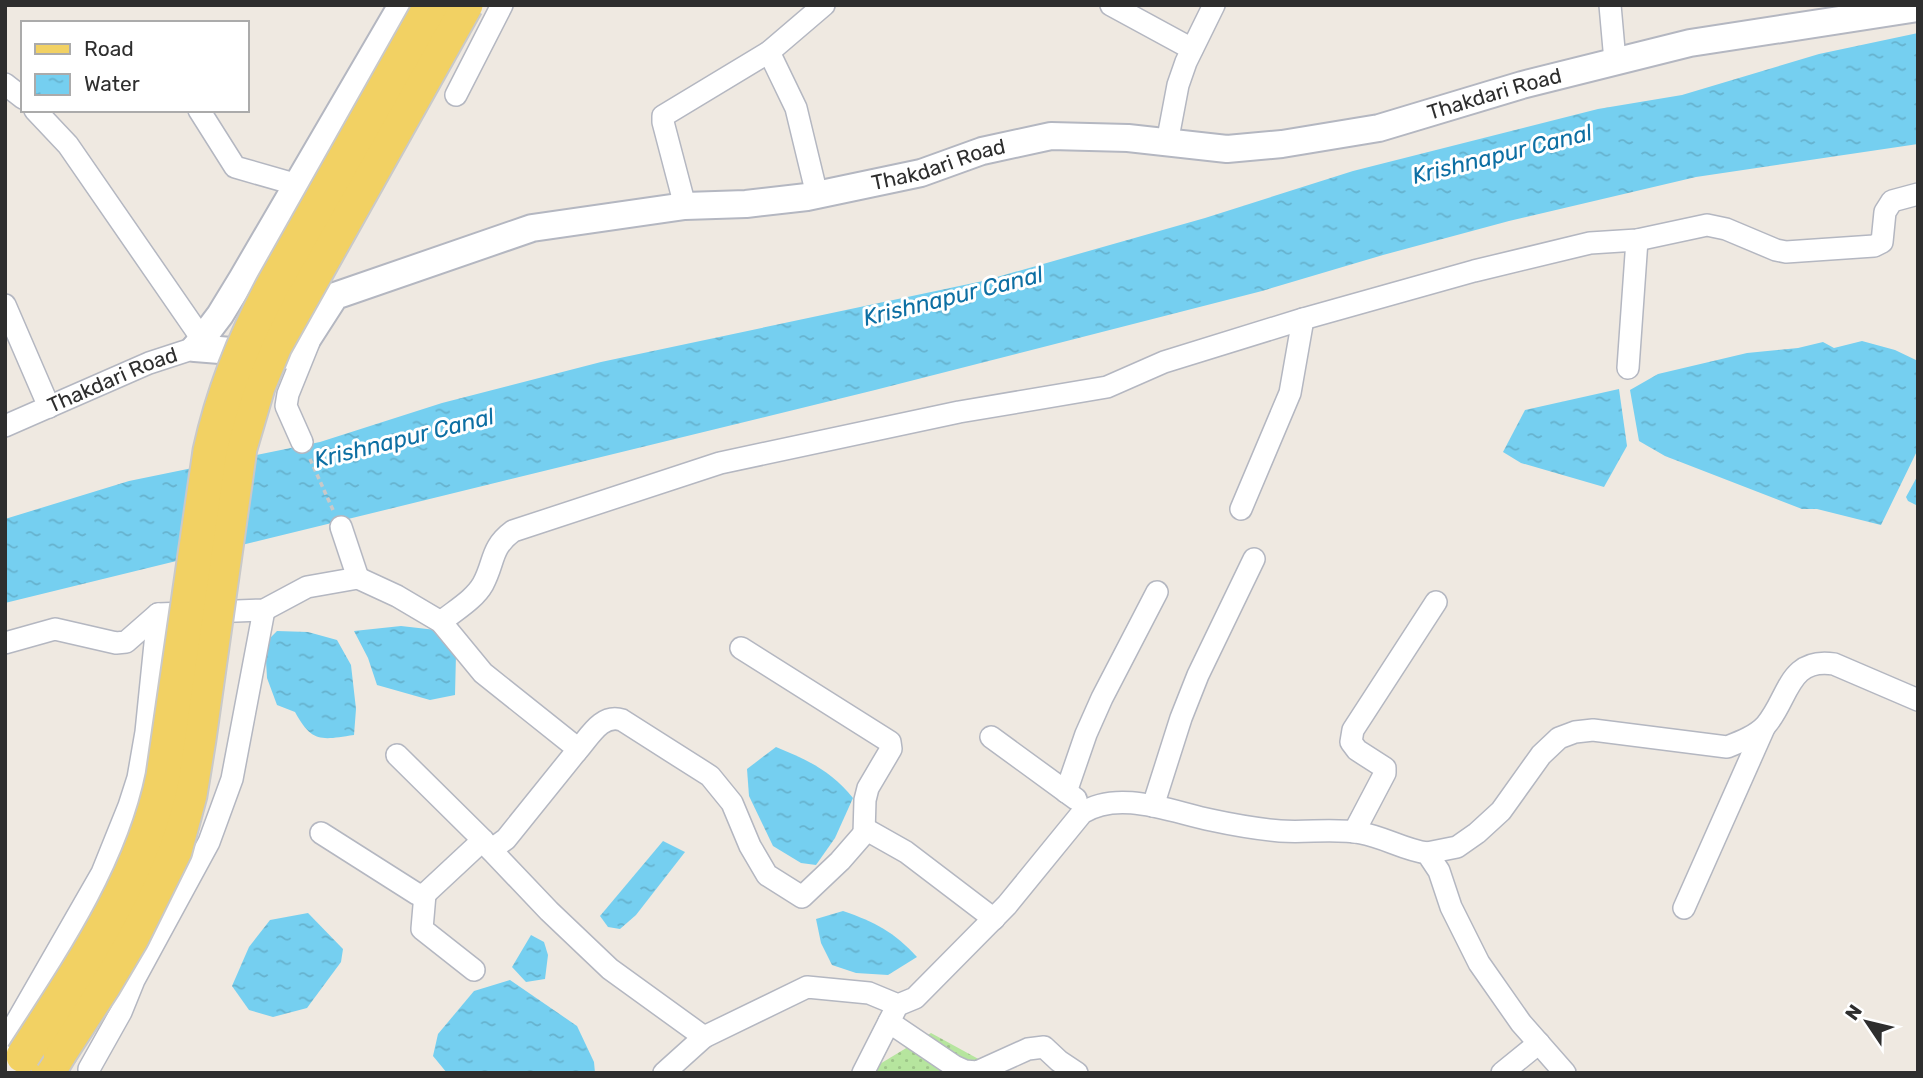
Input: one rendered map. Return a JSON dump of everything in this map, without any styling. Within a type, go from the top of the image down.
[{"type":"main road","points":[[30,1059],[127,881],[146,840],[157,807],[210,451],[219,411],[234,366],[251,325],[278,275],[431,5]]},
{"type":"main road","points":[[30,1059],[103,987],[132,938],[175,851],[190,795],[240,448],[258,387],[275,346],[466,5]]},
{"type":"street","points":[[37,112],[68,145],[198,344],[225,306],[298,185],[402,5]]},
{"type":"street","points":[[456,95],[502,5]]},
{"type":"street","points":[[1111,5],[1192,49]]},
{"type":"street","points":[[1167,143],[1178,85],[1214,5]]},
{"type":"street","points":[[1610,5],[1615,61]]},
{"type":"street","points":[[685,206],[663,116],[769,52],[815,8]]},
{"type":"street","name":"Thakdari Road","points":[[5,426],[198,344],[292,356],[299,352],[331,301],[344,292],[531,228],[685,206],[746,204],[817,195],[921,173],[982,151],[1051,135],[1128,138],[1227,149],[1282,144],[1379,128],[1522,85],[1690,43],[1918,8]]},
{"type":"street","points":[[769,52],[796,108],[817,195]]},
{"type":"street","points":[[5,85],[21,97]]},
{"type":"street","points":[[200,112],[235,167],[298,185]]},
{"type":"street","points":[[441,622],[482,586],[493,552],[501,539],[513,531],[720,463],[959,412],[1107,387],[1164,362],[1303,319],[1474,271],[1590,243],[1637,240],[1707,225],[1726,229],[1786,252],[1874,246],[1882,242],[1885,212],[1892,201],[1918,194]]},
{"type":"street","points":[[1628,368],[1637,240]]},
{"type":"street","points":[[5,305],[49,407]]},
{"type":"street","points":[[1241,509],[1290,393],[1303,319]]},
{"type":"street","points":[[302,442],[286,405],[316,324]]},
{"type":"street","points":[[341,527],[358,578]]},
{"type":"street","points":[[1153,806],[1181,718],[1198,675],[1254,559]]},
{"type":"street","points":[[5,643],[55,629],[116,643],[126,642],[158,614],[264,610],[307,587],[358,578],[397,596],[441,622],[483,673],[572,744],[576,752]]},
{"type":"street","points":[[1066,792],[1102,698],[1157,592]]},
{"type":"street","points":[[1354,832],[1385,773],[1385,768],[1357,750],[1351,742],[1353,730],[1436,602]]},
{"type":"street","points":[[90,1072],[134,980],[209,842],[232,779],[264,610]]},
{"type":"street","points":[[30,1059],[138,778],[146,732],[158,614]]},
{"type":"street","points":[[741,648],[890,743],[891,749],[868,788],[864,834]]},
{"type":"street","points":[[1684,908],[1765,726],[1797,673],[1810,664],[1835,664],[1918,700]]},
{"type":"street","points":[[321,833],[417,894],[425,894],[487,845],[506,839],[576,752],[605,719],[612,717],[622,720],[710,776],[732,803],[750,846],[767,875],[802,897],[819,883],[867,830],[906,852],[994,919]]},
{"type":"street","points":[[863,1073],[893,1014],[933,983],[994,919],[1089,808],[1119,802],[1153,806],[1213,821],[1282,831],[1354,832],[1378,837],[1411,851],[1427,853],[1457,846],[1477,833],[1501,811],[1541,755],[1559,738],[1574,732],[1593,730],[1727,747],[1746,739],[1765,726]]},
{"type":"street","points":[[991,737],[1089,808]]},
{"type":"street","points":[[397,755],[549,911],[610,969],[704,1037]]},
{"type":"street","points":[[1427,853],[1439,872],[1451,907],[1479,963],[1521,1023],[1565,1073]]},
{"type":"street","points":[[425,894],[422,929],[474,970]]},
{"type":"street","points":[[664,1073],[704,1037],[807,987],[869,993],[954,1066],[965,1071],[976,1072],[1028,1049],[1044,1047],[1077,1073]]},
{"type":"street","points":[[1502,1073],[1539,1043]]},
{"type":"path","points":[[302,442],[341,527]]},
{"type":"green space","points":[[931,1033],[1004,1073],[865,1073]]},
{"type":"water","name":"Krishnapur Canal","points":[[1918,33],[1918,144],[1696,177],[1509,221],[1262,291],[875,390],[5,603],[5,519],[129,481],[320,442],[442,403],[601,362],[983,281],[1205,218],[1353,171],[1598,109],[1682,95],[1819,54]]},
{"type":"water","points":[[1862,341],[1895,350],[1918,361],[1918,449],[1881,525],[1817,509],[1802,509],[1665,456],[1639,441],[1630,390],[1658,374],[1747,353],[1798,348],[1823,342],[1834,348]]},
{"type":"water","points":[[1619,389],[1627,446],[1604,487],[1521,463],[1503,452],[1525,410]]},
{"type":"water","points":[[1918,475],[1918,506],[1906,497]]},
{"type":"water","points":[[401,626],[436,630],[456,654],[455,695],[430,700],[377,685],[368,658],[354,631]]},
{"type":"water","points":[[277,631],[308,632],[337,640],[351,665],[356,709],[354,735],[318,737],[307,729],[295,712],[277,705],[267,678],[265,643]]},
{"type":"water","points":[[776,747],[818,767],[836,780],[853,798],[835,838],[816,865],[801,863],[773,846],[749,796],[747,769]]},
{"type":"water","points":[[663,841],[685,852],[636,915],[620,929],[608,927],[600,916]]},
{"type":"water","points":[[843,911],[883,929],[917,957],[888,975],[856,973],[832,965],[821,943],[816,919]]},
{"type":"water","points":[[308,913],[343,949],[341,962],[307,1008],[273,1017],[249,1010],[232,986],[249,947],[270,920]]},
{"type":"water","points":[[531,935],[544,942],[548,955],[545,979],[526,982],[512,967]]},
{"type":"water","points":[[510,980],[577,1026],[594,1062],[595,1073],[447,1073],[433,1056],[438,1034],[474,991]]}]
